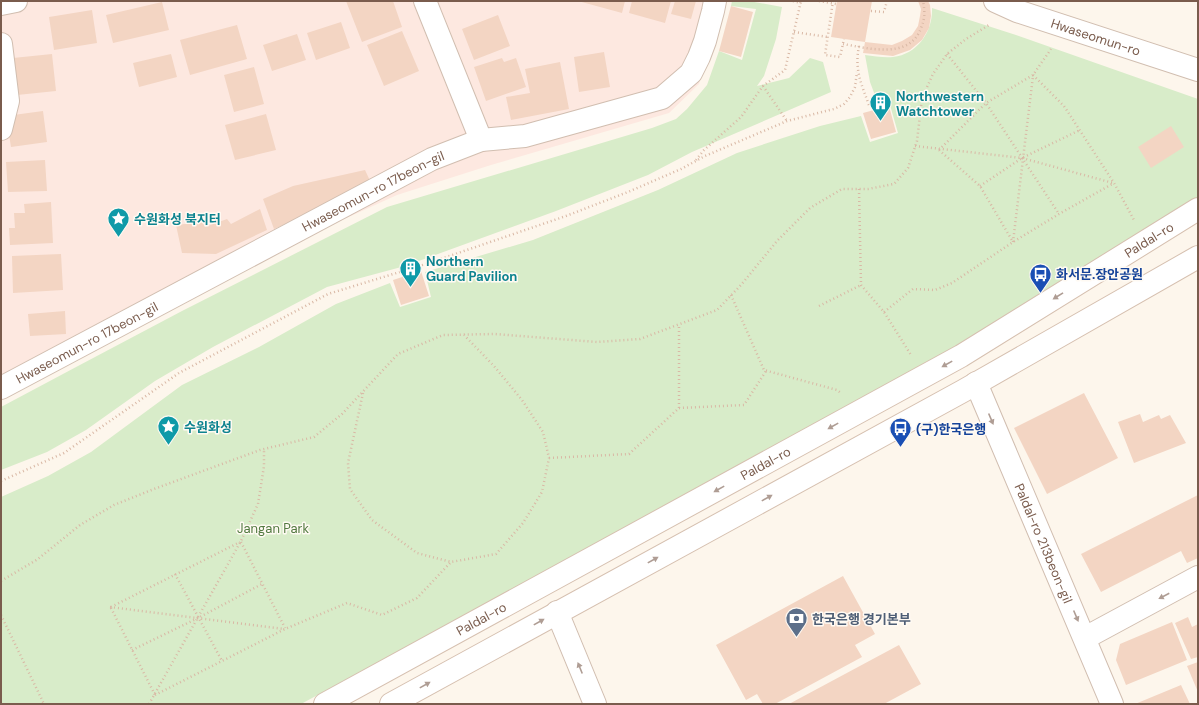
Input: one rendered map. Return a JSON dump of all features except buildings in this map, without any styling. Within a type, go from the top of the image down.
[{"type":"main road","points":[[1,4],[16,1]]},
{"type":"main road","points":[[425,1],[481,140]]},
{"type":"main road","name":"Hwaseomun-ro 17beon-gil","points":[[1,388],[432,160],[481,140],[525,136],[662,98],[690,73],[699,57],[705,41],[714,1]]},
{"type":"main road","name":"Hwaseomun-ro","points":[[995,1],[1017,11],[1198,70]]},
{"type":"main road","points":[[1,44],[8,101],[1,129]]},
{"type":"main road","name":"Paldal-ro","points":[[326,704],[961,356],[1198,209]]},
{"type":"main road","points":[[391,704],[976,383],[1198,257]]},
{"type":"main road","name":"Paldal-ro 213beon-gil","points":[[976,383],[1112,704]]},
{"type":"main road","points":[[1085,638],[1198,577]]},
{"type":"main road","points":[[557,612],[595,704]]},
{"type":"path","points":[[694,162],[704,150],[741,117],[763,86],[785,70],[801,2],[793,1]]},
{"type":"path","points":[[819,1],[834,3],[825,55],[840,57],[844,39]]},
{"type":"path","points":[[871,11],[884,12],[888,1]]},
{"type":"path","points":[[843,44],[886,50],[902,47],[914,41],[920,33],[924,21],[925,10],[923,1]]},
{"type":"path","points":[[1,581],[38,559],[80,525],[114,505],[264,449],[314,437],[342,414],[398,354],[442,335],[495,334],[597,342],[640,339],[717,310],[777,241],[810,208],[842,189],[868,189],[894,184],[908,168],[917,141],[922,98],[933,74],[947,54],[966,39],[1017,11]]},
{"type":"path","points":[[939,150],[986,103],[1033,75],[1051,50],[1065,26]]},
{"type":"path","points":[[794,32],[828,37]]},
{"type":"path","points":[[1,481],[64,453],[179,373],[328,294],[429,264],[566,216],[628,192],[681,169],[705,156],[787,121],[834,109],[844,104],[850,97],[855,87],[859,46]]},
{"type":"path","points":[[947,54],[986,103],[1059,214]]},
{"type":"path","points":[[857,72],[870,108]]},
{"type":"path","points":[[1033,75],[1064,106],[1114,183],[1146,241]]},
{"type":"path","points":[[1013,242],[1033,75]]},
{"type":"path","points":[[763,86],[787,121]]},
{"type":"path","points":[[980,186],[1022,158],[1080,130]]},
{"type":"path","points":[[915,146],[939,150],[1022,158],[1114,183]]},
{"type":"path","points":[[939,150],[980,186],[1013,242]]},
{"type":"path","points":[[884,312],[913,289],[935,290],[952,283],[1013,242],[1114,183]]},
{"type":"path","points":[[859,189],[861,285],[884,312],[924,376]]},
{"type":"path","points":[[819,306],[861,285]]},
{"type":"path","points":[[731,295],[764,370],[838,390],[861,411]]},
{"type":"path","points":[[679,325],[679,408]]},
{"type":"path","points":[[363,391],[348,463],[350,489],[372,520],[416,553],[451,562],[496,554],[523,523],[542,492],[549,458],[543,432],[522,400],[494,366],[463,335]]},
{"type":"path","points":[[549,458],[629,454],[679,408],[744,406],[766,371]]},
{"type":"path","points":[[149,704],[241,541],[258,504],[264,466],[264,449]]},
{"type":"path","points":[[110,607],[241,541]]},
{"type":"path","points":[[241,541],[285,629]]},
{"type":"path","points":[[155,695],[285,629],[347,603],[382,615],[417,598],[451,562]]},
{"type":"path","points":[[175,574],[222,661]]},
{"type":"path","points":[[132,650],[198,618],[262,584]]},
{"type":"path","points":[[110,607],[285,629]]},
{"type":"path","points":[[110,607],[155,695]]},
{"type":"path","points":[[1,615],[44,704]]},
{"type":"shaded area","points":[[1,1],[724,1],[699,84],[669,113],[491,165],[397,195],[318,231],[1,398]]},
{"type":"green space","points":[[732,1],[749,1],[782,7],[776,39],[764,76],[757,86],[789,78],[810,58],[823,62],[831,92],[692,152],[648,175],[556,211],[405,266],[327,287],[213,347],[155,381],[86,430],[47,452],[1,470],[1,407],[182,311],[387,207],[652,128],[676,119],[687,109],[707,85],[719,51],[742,60],[756,9],[731,6]]},
{"type":"green space","name":"Jangan Park","points":[[932,8],[1016,35],[1198,99],[1198,197],[1151,225],[956,349],[926,362],[830,418],[301,704],[1,704],[1,497],[48,476],[91,452],[182,385],[259,347],[336,304],[390,283],[400,307],[431,297],[425,272],[533,240],[658,190],[737,153],[820,126],[861,116],[870,142],[898,133],[890,105],[879,106],[870,82],[865,55],[893,57],[910,51],[917,46],[927,33],[932,17]]},
{"type":"place","name":"Northwestern Watchtower","points":[[880,122]]},
{"type":"place","name":"수원화성 북지터","points":[[118,238]]},
{"type":"place","name":"Northern Guard Pavilion","points":[[411,288]]},
{"type":"place","name":"화서문.장안공원","points":[[1041,294]]},
{"type":"place","name":"수원화성","points":[[169,446]]},
{"type":"place","name":"(구)한국은행","points":[[900,448]]},
{"type":"place","name":"한국은행 경기본부","points":[[796,638]]}]
